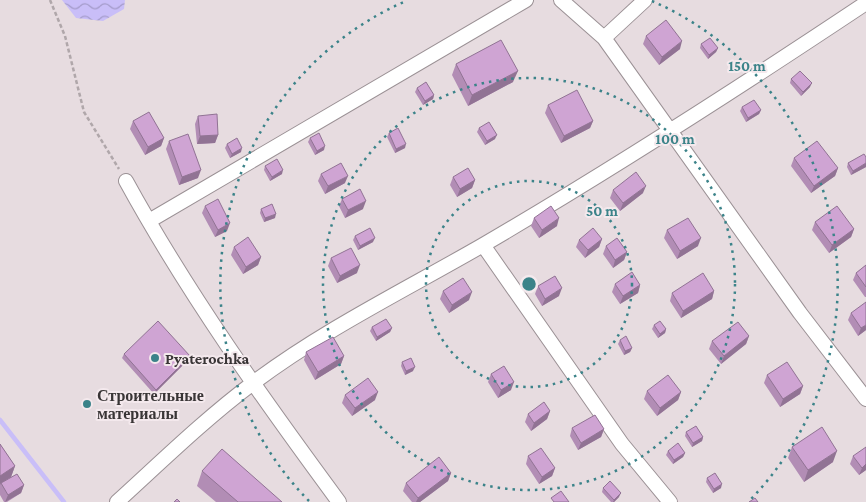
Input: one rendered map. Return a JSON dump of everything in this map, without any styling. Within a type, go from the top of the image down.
[{"type":"street","points":[[148,222],[526,0]]},
{"type":"street","points":[[561,0],[604,38],[669,132],[800,313],[866,399]]},
{"type":"street","points":[[604,38],[645,0]]},
{"type":"street","points":[[117,502],[252,384],[330,331],[483,245],[669,132],[866,1]]},
{"type":"street","points":[[126,181],[148,222],[252,384],[339,502]]},
{"type":"street","points":[[483,245],[622,444],[670,502]]},
{"type":"path","points":[[50,0],[65,36],[84,112],[126,181]]},
{"type":"water","points":[[62,0],[125,0],[124,9],[103,21],[76,18]]},
{"type":"building","points":[[666,20],[682,41],[662,57],[646,36]]},
{"type":"building","points":[[710,38],[718,48],[709,55],[701,44]]},
{"type":"building","points":[[501,40],[518,71],[472,95],[456,64]]},
{"type":"building","points":[[800,71],[812,83],[803,92],[791,79]]},
{"type":"building","points":[[426,82],[434,95],[425,101],[417,88]]},
{"type":"building","points":[[577,90],[593,121],[564,136],[548,105]]},
{"type":"building","points":[[754,100],[761,110],[748,118],[742,107]]},
{"type":"building","points":[[149,112],[164,138],[148,147],[133,121]]},
{"type":"building","points":[[217,114],[218,135],[200,136],[198,116]]},
{"type":"building","points":[[489,122],[497,135],[487,141],[479,128]]},
{"type":"building","points":[[398,128],[406,144],[396,149],[389,133]]},
{"type":"building","points":[[319,133],[325,146],[317,151],[310,138]]},
{"type":"building","points":[[188,134],[201,170],[182,177],[169,141]]},
{"type":"building","points":[[237,138],[242,148],[232,154],[227,144]]},
{"type":"building","points":[[817,141],[838,168],[814,186],[794,158]]},
{"type":"building","points":[[864,154],[866,163],[853,171],[848,163]]},
{"type":"building","points":[[277,159],[283,170],[272,177],[265,166]]},
{"type":"building","points":[[341,163],[348,176],[328,186],[321,174]]},
{"type":"building","points":[[468,168],[475,180],[460,189],[453,177]]},
{"type":"building","points":[[636,172],[646,186],[623,203],[613,190]]},
{"type":"building","points":[[360,189],[366,201],[348,210],[342,199]]},
{"type":"building","points":[[218,199],[230,223],[218,230],[205,206]]},
{"type":"building","points":[[272,204],[276,214],[265,218],[261,209]]},
{"type":"building","points":[[551,206],[559,218],[542,230],[534,218]]},
{"type":"building","points":[[837,206],[854,229],[832,245],[815,222]]},
{"type":"building","points":[[688,218],[701,238],[680,251],[667,230]]},
{"type":"building","points":[[370,228],[375,238],[360,246],[355,236]]},
{"type":"building","points":[[593,228],[602,239],[588,250],[579,240]]},
{"type":"building","points":[[248,237],[261,257],[246,267],[234,247]]},
{"type":"building","points":[[617,238],[627,252],[615,260],[606,246]]},
{"type":"building","points":[[351,248],[360,265],[340,276],[331,258]]},
{"type":"building","points":[[866,265],[866,287],[856,273]]},
{"type":"building","points":[[632,272],[640,285],[623,296],[615,284]]},
{"type":"building","points":[[703,273],[714,291],[683,311],[672,293]]},
{"type":"building","points":[[555,276],[562,288],[545,299],[538,286]]},
{"type":"building","points":[[463,278],[472,292],[452,305],[443,291]]},
{"type":"building","points":[[866,302],[866,325],[861,328],[851,313]]},
{"type":"building","points":[[386,319],[392,328],[377,337],[372,327]]},
{"type":"building","points":[[158,321],[190,356],[156,390],[124,354]]},
{"type":"building","points":[[660,321],[666,329],[660,334],[654,325]]},
{"type":"building","points":[[738,322],[749,336],[724,356],[712,341]]},
{"type":"building","points":[[626,336],[632,348],[625,351],[620,340]]},
{"type":"building","points":[[333,337],[344,356],[318,372],[306,352]]},
{"type":"building","points":[[411,358],[415,367],[406,371],[402,362]]},
{"type":"building","points":[[787,362],[803,386],[783,399],[767,375]]},
{"type":"building","points":[[504,366],[514,382],[501,390],[491,374]]},
{"type":"building","points":[[668,375],[681,392],[660,408],[647,391]]},
{"type":"building","points":[[368,378],[378,392],[355,408],[345,395]]},
{"type":"building","points":[[544,402],[550,411],[534,423],[528,414]]},
{"type":"building","points":[[595,415],[604,429],[581,443],[572,428]]},
{"type":"building","points":[[696,426],[703,437],[693,443],[686,432]]},
{"type":"building","points":[[822,427],[837,451],[808,470],[792,447]]},
{"type":"building","points":[[678,443],[685,453],[674,460],[668,451]]},
{"type":"building","points":[[0,444],[15,466],[0,476]]},
{"type":"building","points":[[866,447],[866,464],[862,468],[853,456]]},
{"type":"building","points":[[541,448],[555,468],[542,477],[528,456]]},
{"type":"building","points":[[222,449],[282,502],[238,502],[202,471]]},
{"type":"building","points":[[439,457],[451,473],[418,498],[406,483]]},
{"type":"building","points":[[715,473],[722,484],[714,489],[707,478]]},
{"type":"building","points":[[17,474],[24,485],[8,495],[1,483]]},
{"type":"building","points":[[610,481],[621,493],[614,500],[603,488]]},
{"type":"building","points":[[561,491],[569,502],[554,502],[551,498]]},
{"type":"building","points":[[755,498],[758,502],[749,502]]},
{"type":"waterway","points":[[0,420],[64,502]]},
{"type":"place","name":"Pyaterochka","points":[[155,358]]},
{"type":"place","name":"Строительные материалы","points":[[87,404]]}]
